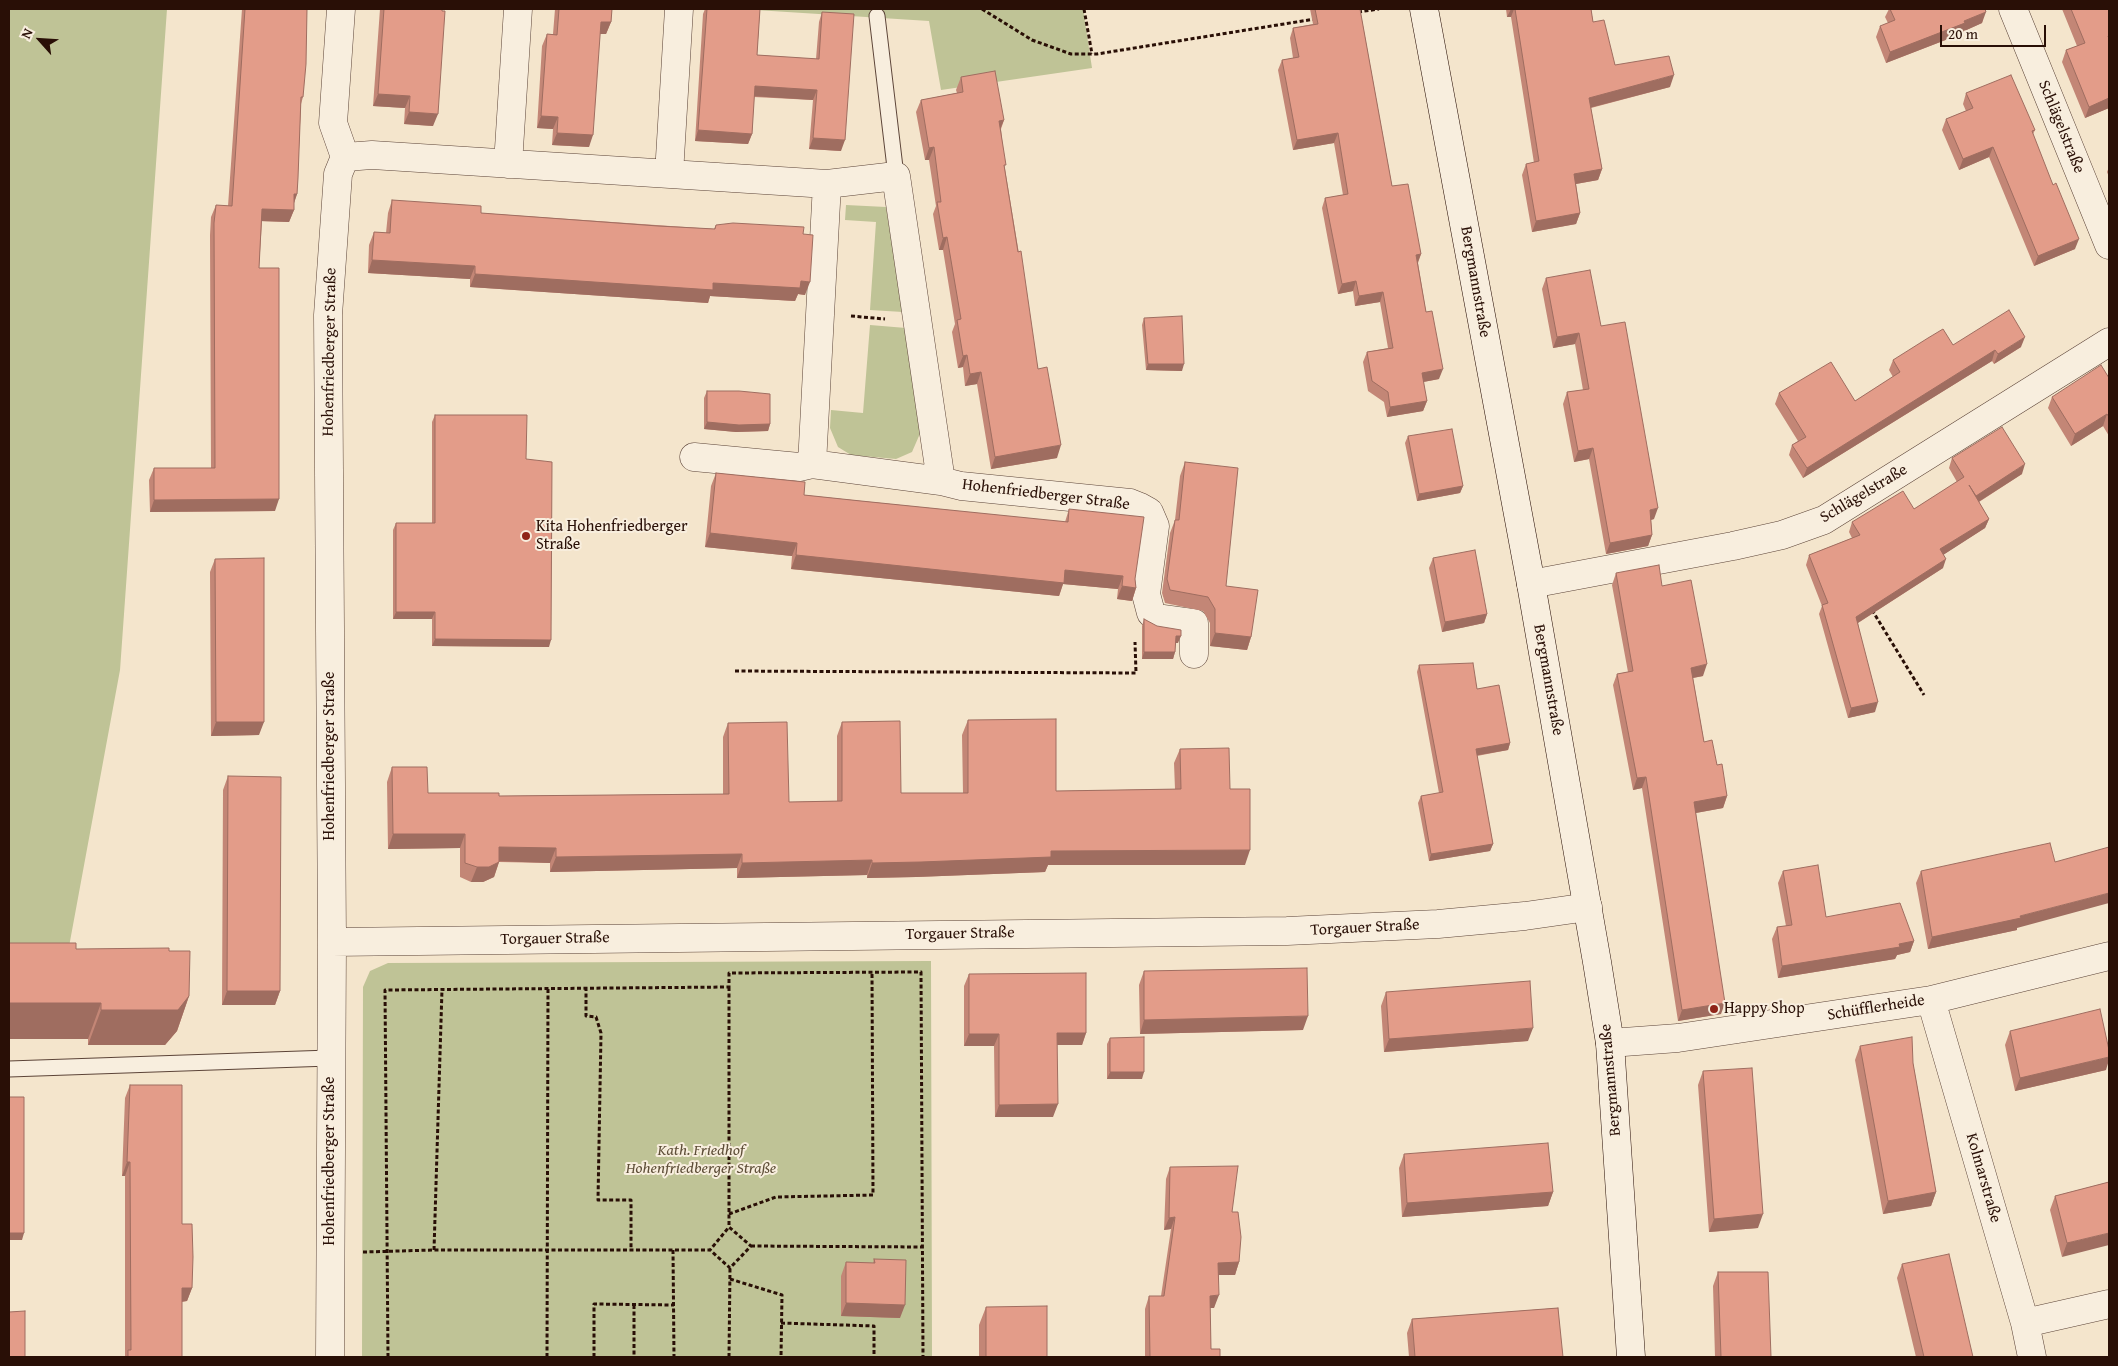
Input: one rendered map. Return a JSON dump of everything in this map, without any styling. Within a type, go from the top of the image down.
[{"type":"street","points":[[341,9],[334,122],[345,157],[372,156],[828,184],[896,176]]},
{"type":"street","points":[[508,164],[518,9]]},
{"type":"street","points":[[669,174],[678,9]]},
{"type":"street","name":"Bergmannstraße","points":[[1424,9],[1530,584],[1588,908],[1610,1043],[1631,1357]]},
{"type":"street","name":"Schlägelstraße","points":[[2013,9],[2109,245]]},
{"type":"street","name":"Hohenfriedberger Straße","points":[[330,1357],[332,942],[328,315],[338,174],[345,157]]},
{"type":"street","name":"Hohenfriedberger Straße","points":[[896,176],[941,481]]},
{"type":"street","points":[[812,464],[828,184]]},
{"type":"street","name":"Schlägelstraße","points":[[1530,584],[1733,546],[1782,535],[1824,520],[2109,342]]},
{"type":"street","name":"Hohenfriedberger Straße","points":[[694,457],[799,466],[812,464],[941,481],[960,486],[1130,503],[1149,512],[1155,526],[1146,594],[1151,614]]},
{"type":"street","points":[[1151,614],[1157,618],[1194,623],[1194,654]]},
{"type":"street","name":"Torgauer Straße","points":[[332,942],[1287,931],[1438,924],[1588,908]]},
{"type":"street","name":"Schüfflerheide","points":[[1610,1043],[1678,1038],[1932,1000],[2109,956]]},
{"type":"street","name":"Kolmarstraße","points":[[1932,1000],[2025,1323],[2032,1357]]},
{"type":"street","points":[[2025,1323],[2109,1304]]},
{"type":"lane","name":"Hohenfriedberger Straße","points":[[877,16],[896,176]]},
{"type":"lane","points":[[9,1069],[330,1058]]},
{"type":"path","points":[[982,9],[1032,40],[1071,54],[1092,54],[1321,18]]},
{"type":"path","points":[[1084,9],[1092,54]]},
{"type":"path","points":[[1350,13],[1379,9]]},
{"type":"path","points":[[820,314],[918,322]]},
{"type":"path","points":[[1868,604],[1924,695]]},
{"type":"path","points":[[735,671],[1136,673],[1134,629],[1151,614]]},
{"type":"path","points":[[729,1214],[776,1197],[873,1195],[872,972]]},
{"type":"path","points":[[710,1250],[729,1227],[729,974],[921,972],[923,1357]]},
{"type":"path","points":[[388,1357],[385,990],[548,987],[729,987]]},
{"type":"path","points":[[547,1357],[548,987]]},
{"type":"path","points":[[586,987],[586,1016],[596,1017],[601,1033],[598,1200],[631,1200],[631,1250]]},
{"type":"path","points":[[434,1250],[442,989]]},
{"type":"path","points":[[729,1227],[751,1246],[923,1247]]},
{"type":"path","points":[[729,1357],[730,1268],[751,1246]]},
{"type":"path","points":[[672,1250],[674,1357]]},
{"type":"path","points":[[397,1251],[710,1250],[730,1268]]},
{"type":"path","points":[[730,1279],[782,1295],[781,1357]]},
{"type":"path","points":[[594,1357],[594,1304],[674,1306]]},
{"type":"path","points":[[634,1305],[634,1357]]},
{"type":"path","points":[[781,1323],[874,1326],[874,1357]]},
{"type":"green space","points":[[9,9],[167,9],[120,670],[66,963],[9,961]]},
{"type":"green space","points":[[740,9],[1083,9],[1092,68],[941,90],[929,21]]},
{"type":"green space","points":[[846,205],[886,207],[903,312],[870,310],[876,222],[845,220]]},
{"type":"green space","points":[[870,325],[906,328],[922,429],[912,452],[896,459],[851,455],[838,447],[830,428],[831,410],[863,413]]},
{"type":"green space","name":"Kath. Friedhof Hohenfriedberger Straße","points":[[931,961],[932,1357],[362,1357],[363,987],[370,971],[388,963]]},
{"type":"building","points":[[245,9],[307,9],[306,64],[303,97],[301,97],[298,178],[297,194],[294,194],[294,210],[262,209],[259,268],[279,268],[279,499],[154,500],[154,468],[215,468],[214,223],[216,205],[232,206]]},
{"type":"building","points":[[384,9],[442,9],[442,11],[445,11],[438,114],[409,112],[410,96],[378,94]]},
{"type":"building","points":[[559,9],[612,9],[611,22],[601,22],[593,135],[557,133],[558,117],[541,116],[547,34],[557,35]]},
{"type":"building","points":[[707,9],[760,9],[757,55],[819,59],[822,12],[854,14],[845,140],[813,138],[817,90],[755,86],[752,134],[698,130]]},
{"type":"building","points":[[1315,9],[1360,9],[1392,186],[1408,184],[1421,254],[1416,255],[1426,312],[1432,311],[1443,369],[1422,373],[1427,401],[1390,407],[1388,392],[1372,381],[1367,352],[1393,348],[1383,292],[1359,296],[1356,281],[1342,284],[1325,198],[1348,194],[1338,133],[1297,140],[1282,60],[1299,57],[1293,28],[1318,24]]},
{"type":"building","points":[[1515,9],[1591,9],[1593,22],[1604,20],[1615,65],[1669,56],[1674,75],[1589,98],[1602,169],[1574,174],[1580,213],[1536,221],[1526,164],[1539,161]]},
{"type":"building","points":[[1890,9],[1985,9],[1986,12],[1964,21],[1965,23],[1890,52],[1880,26],[1895,20]]},
{"type":"building","points":[[2071,9],[2109,9],[2109,98],[2089,107],[2066,50],[2085,43]]},
{"type":"building","points":[[995,71],[1004,120],[999,121],[1006,165],[1004,165],[1018,252],[1021,251],[1038,369],[1047,367],[1061,445],[995,457],[981,372],[970,374],[967,355],[963,356],[957,320],[961,319],[947,237],[943,238],[937,202],[941,202],[934,147],[929,148],[921,100],[963,92],[961,77]]},
{"type":"building","points":[[2011,75],[2035,130],[2032,131],[2053,185],[2056,183],[2079,239],[2038,256],[1993,147],[1963,159],[1946,119],[1973,108],[1966,93]]},
{"type":"building","points":[[392,200],[481,206],[481,213],[658,226],[715,229],[716,225],[733,223],[804,227],[803,234],[813,235],[810,282],[801,281],[800,288],[713,283],[713,290],[475,274],[475,266],[372,260],[374,232],[390,233]]},
{"type":"building","points":[[1590,270],[1601,326],[1625,322],[1658,508],[1650,510],[1652,535],[1610,543],[1593,448],[1578,451],[1567,392],[1589,389],[1579,333],[1557,337],[1546,278]]},
{"type":"building","points":[[2009,310],[2025,337],[1998,354],[1995,350],[1807,468],[1792,445],[1806,437],[1779,393],[1831,362],[1855,401],[1900,372],[1893,360],[1943,329],[1953,345]]},
{"type":"building","points":[[1182,316],[1184,364],[1148,364],[1144,318]]},
{"type":"building","points":[[2101,365],[2109,378],[2109,417],[2107,414],[2075,434],[2052,397]]},
{"type":"building","points":[[707,391],[739,391],[770,394],[770,424],[739,425],[707,422]]},
{"type":"building","points":[[435,415],[527,415],[526,459],[552,462],[551,640],[435,639],[435,612],[396,612],[396,523],[435,523]]},
{"type":"building","points":[[2002,427],[2025,464],[1976,496],[1969,485],[1989,519],[1940,549],[1946,559],[1856,617],[1878,702],[1851,708],[1822,605],[1828,603],[1809,555],[1860,535],[1852,522],[1903,491],[1914,509],[1964,477],[1952,458]]},
{"type":"building","points":[[1452,429],[1463,486],[1419,494],[1408,436]]},
{"type":"building","points":[[1185,462],[1238,468],[1226,586],[1258,590],[1251,637],[1215,633],[1215,609],[1208,597],[1170,590],[1167,579],[1175,520],[1179,520]]},
{"type":"building","points":[[716,473],[805,482],[804,495],[861,501],[1068,522],[1069,509],[1144,517],[1135,579],[1136,588],[1122,586],[1123,576],[1065,570],[1064,583],[796,555],[797,543],[710,533]]},
{"type":"building","points":[[1475,550],[1487,614],[1445,622],[1433,558]]},
{"type":"building","points":[[264,558],[264,722],[216,722],[215,559]]},
{"type":"building","points":[[1659,565],[1662,586],[1691,580],[1707,664],[1691,668],[1704,742],[1712,740],[1717,765],[1722,764],[1727,796],[1694,802],[1725,1003],[1682,1010],[1646,777],[1637,778],[1617,674],[1633,671],[1616,573]]},
{"type":"building","points":[[1144,619],[1157,626],[1181,630],[1181,636],[1176,636],[1175,652],[1144,652]]},
{"type":"building","points":[[1473,663],[1477,689],[1499,685],[1510,743],[1476,749],[1493,844],[1431,854],[1421,796],[1443,792],[1419,665]]},
{"type":"building","points":[[1056,719],[1056,791],[1181,789],[1180,749],[1229,748],[1230,789],[1250,789],[1250,850],[1051,851],[1051,857],[872,863],[872,860],[742,863],[742,854],[556,857],[556,848],[499,847],[499,862],[489,867],[477,867],[465,863],[465,834],[393,834],[392,767],[427,767],[428,793],[499,793],[499,796],[729,794],[728,723],[787,722],[789,802],[842,801],[842,722],[900,721],[901,793],[968,793],[968,720]]},
{"type":"building","points":[[228,776],[281,777],[280,991],[227,991]]},
{"type":"building","points":[[2050,843],[2055,862],[2109,847],[2109,893],[2020,916],[2021,918],[1932,937],[1921,871]]},
{"type":"building","points":[[1818,865],[1826,917],[1900,903],[1914,941],[1899,944],[1900,947],[1782,966],[1777,927],[1792,925],[1783,871]]},
{"type":"building","points":[[9,943],[76,943],[76,949],[169,948],[169,951],[190,951],[189,996],[178,1010],[101,1010],[101,1003],[9,1003]]},
{"type":"building","points":[[1307,968],[1308,1016],[1144,1020],[1144,971]]},
{"type":"building","points":[[1086,973],[1086,1033],[1057,1033],[1058,1104],[999,1105],[999,1034],[969,1034],[969,974]]},
{"type":"building","points":[[1530,981],[1533,1028],[1389,1039],[1386,992]]},
{"type":"building","points":[[2100,1009],[2109,1057],[2020,1078],[2010,1031]]},
{"type":"building","points":[[1144,1037],[1144,1072],[1110,1072],[1110,1038]]},
{"type":"building","points":[[1912,1037],[1913,1063],[1936,1192],[1888,1201],[1860,1046]]},
{"type":"building","points":[[1752,1068],[1763,1214],[1714,1219],[1703,1071]]},
{"type":"building","points":[[130,1085],[182,1085],[182,1224],[192,1224],[193,1257],[192,1288],[182,1288],[182,1357],[128,1357],[128,1350],[131,1350],[130,1162],[127,1162]]},
{"type":"building","points":[[9,1097],[24,1097],[24,1233],[9,1233]]},
{"type":"building","points":[[1548,1143],[1553,1192],[1407,1203],[1404,1154]]},
{"type":"building","points":[[1238,1166],[1232,1212],[1238,1212],[1241,1237],[1239,1262],[1218,1263],[1219,1295],[1210,1296],[1211,1349],[1220,1349],[1220,1357],[1150,1357],[1149,1296],[1164,1296],[1175,1217],[1169,1218],[1170,1167]]},
{"type":"building","points":[[2109,1182],[2109,1233],[2067,1243],[2055,1196]]},
{"type":"building","points":[[1949,1254],[1973,1357],[1924,1357],[1902,1264]]},
{"type":"building","points":[[874,1259],[906,1260],[905,1305],[846,1303],[846,1262],[875,1263]]},
{"type":"building","points":[[1718,1272],[1768,1272],[1771,1357],[1721,1357]]},
{"type":"building","points":[[1047,1306],[1047,1357],[986,1357],[986,1307]]},
{"type":"building","points":[[1558,1308],[1563,1357],[1415,1357],[1412,1319]]},
{"type":"building","points":[[25,1311],[25,1357],[9,1357],[9,1312]]},
{"type":"place","name":"Kita Hohenfriedberger Straße","points":[[526,536]]},
{"type":"place","name":"Happy Shop","points":[[1714,1009]]}]
